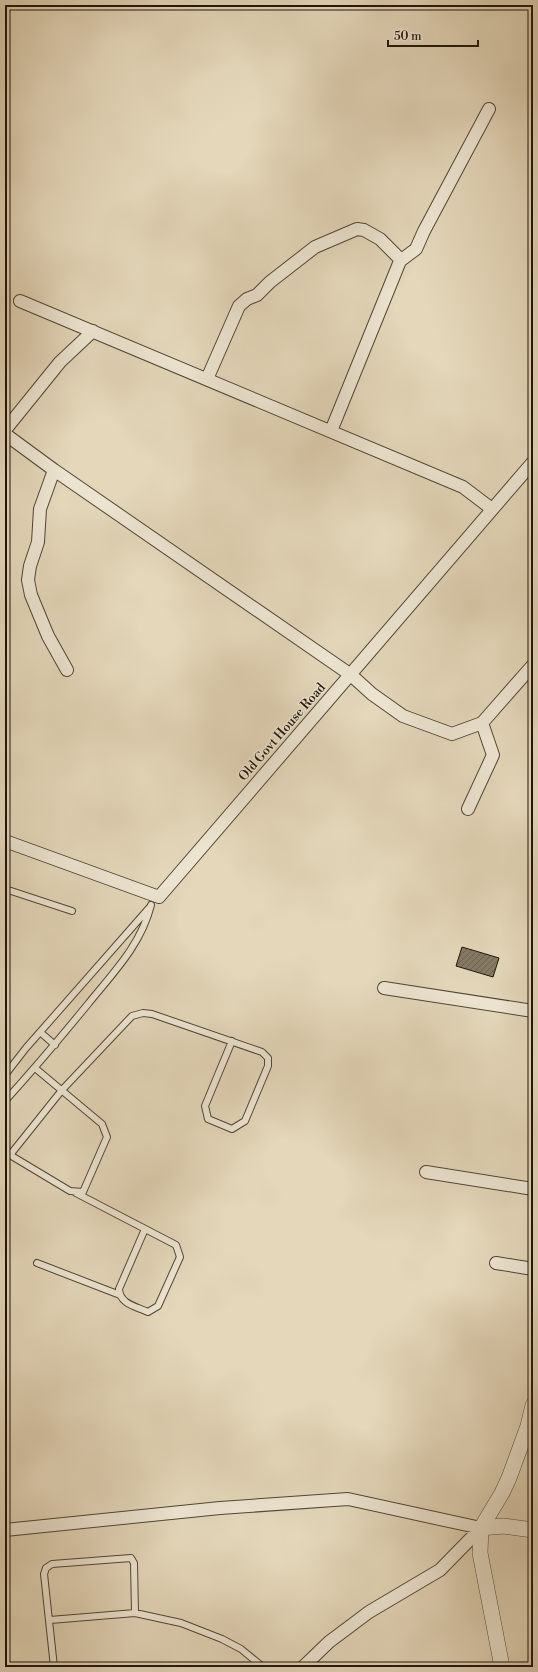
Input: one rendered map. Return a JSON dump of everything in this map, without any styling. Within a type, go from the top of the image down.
[{"type":"street","points":[[331,431],[402,260],[416,249],[424,231],[489,110]]},
{"type":"street","points":[[207,379],[239,306],[247,299],[258,296],[270,282],[315,247],[357,229],[364,230],[380,239],[402,260]]},
{"type":"street","points":[[20,301],[463,487],[492,510]]},
{"type":"street","points":[[5,430],[60,362],[93,331]]},
{"type":"street","points":[[5,434],[54,470],[351,675],[372,694],[403,716],[452,734],[482,723],[533,665]]},
{"type":"street","name":"Old Govt House Road","points":[[155,901],[533,462]]},
{"type":"street","points":[[54,470],[40,509],[38,542],[30,566],[28,580],[31,595],[48,636],[67,670]]},
{"type":"street","points":[[468,809],[493,755],[482,723]]},
{"type":"street","points":[[5,841],[155,901]]},
{"type":"street","points":[[384,988],[533,1011]]},
{"type":"street","points":[[426,1172],[533,1189]]},
{"type":"street","points":[[496,1263],[533,1269]]},
{"type":"street","points":[[303,1667],[329,1642],[369,1612],[440,1570],[481,1528],[506,1483],[528,1426],[533,1405]]},
{"type":"street","points":[[5,1530],[220,1508],[348,1500],[481,1528],[504,1526],[533,1530]]},
{"type":"street","points":[[481,1528],[480,1553],[502,1667]]},
{"type":"lane","points":[[6,891],[72,911]]},
{"type":"lane","points":[[5,1075],[40,1032],[155,901]]},
{"type":"lane","points":[[5,1101],[35,1068],[131,951],[146,924],[155,901]]},
{"type":"lane","points":[[145,1229],[119,1289],[120,1295],[124,1301],[148,1312],[158,1306],[180,1257],[176,1245],[76,1193],[70,1191],[7,1153],[62,1090],[132,1016],[143,1013],[152,1014],[232,1041],[262,1052],[268,1058],[268,1066],[245,1122],[232,1129],[208,1119],[205,1106],[232,1041]]},
{"type":"lane","points":[[40,1032],[54,1045]]},
{"type":"lane","points":[[35,1068],[102,1124],[107,1136],[83,1192],[76,1193]]},
{"type":"lane","points":[[37,1263],[120,1295]]},
{"type":"lane","points":[[54,1667],[44,1574],[46,1568],[52,1564],[131,1558],[134,1563],[135,1613]]},
{"type":"lane","points":[[50,1620],[135,1613],[181,1623],[222,1639],[241,1649],[264,1667]]},
{"type":"building","points":[[462,947],[499,958],[493,977],[456,966]]}]
